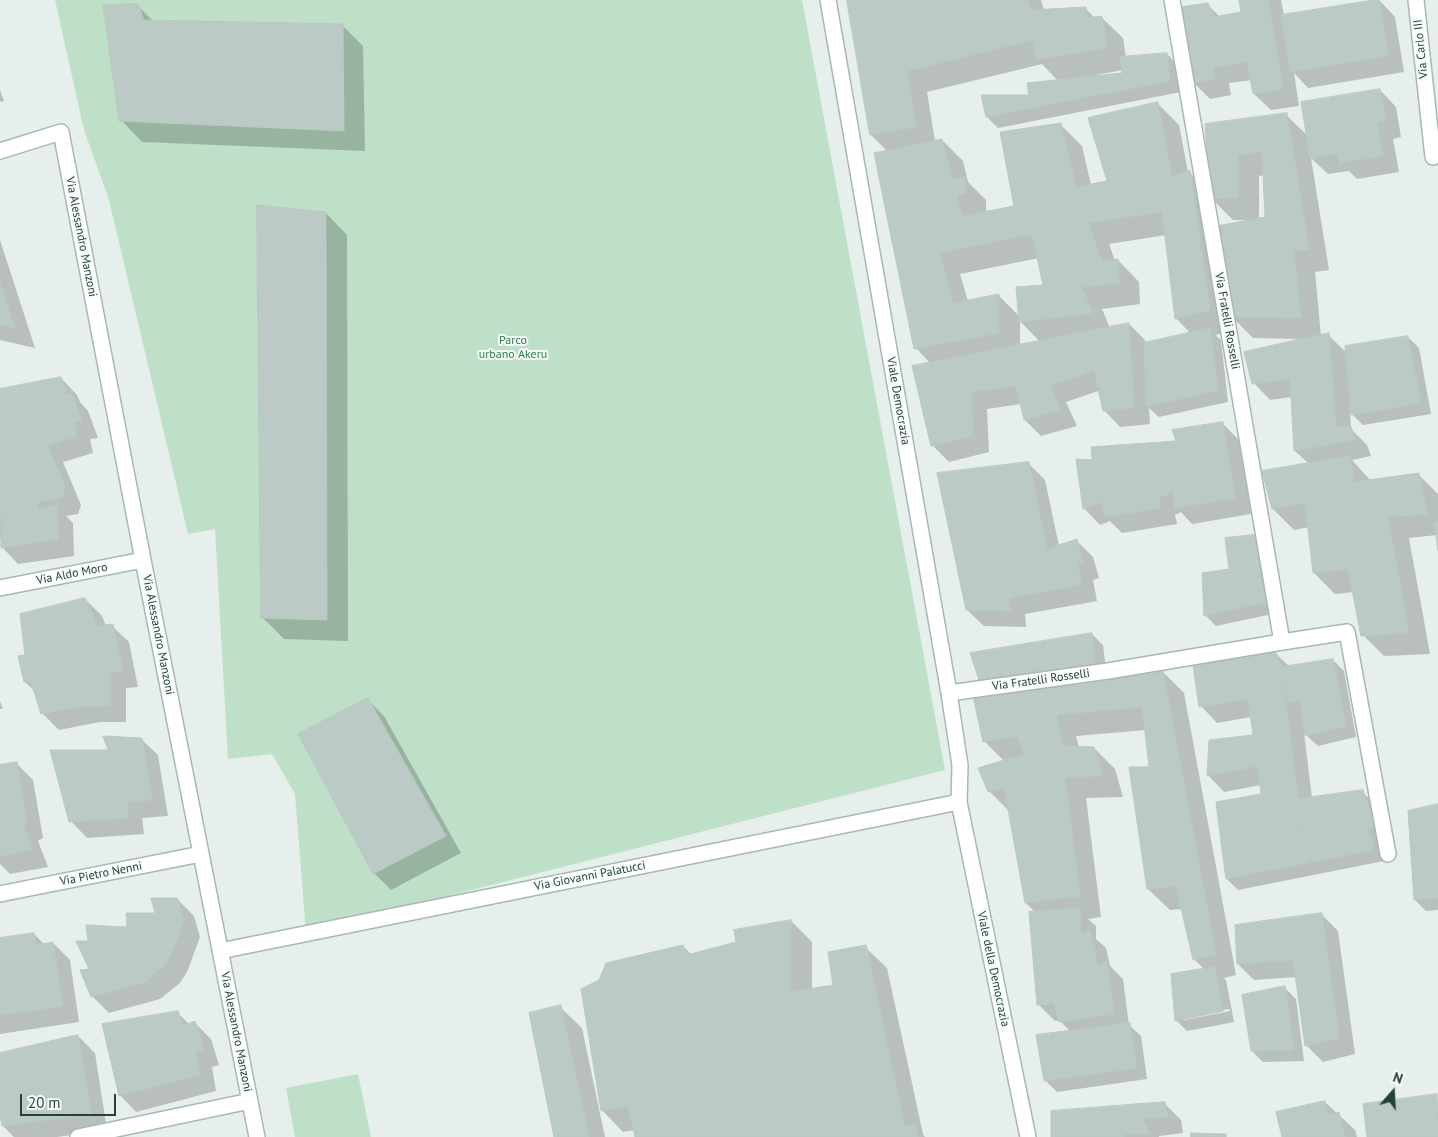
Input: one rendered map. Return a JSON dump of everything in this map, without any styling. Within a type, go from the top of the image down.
[{"type":"street","name":"Viale Democrazia","points":[[828,0],[949,693],[960,765],[959,802]]},
{"type":"street","name":"Via Fratelli Rosselli","points":[[1172,0],[1282,642]]},
{"type":"street","name":"Via Carlo III","points":[[1416,0],[1434,157]]},
{"type":"street","name":"Via Alessandro Manzoni","points":[[0,151],[61,132],[257,1137]]},
{"type":"street","name":"Via Aldo Moro","points":[[0,588],[143,560]]},
{"type":"street","name":"Via Fratelli Rosselli","points":[[949,693],[1347,632],[1388,854]]},
{"type":"street","name":"Via Giovanni Palatucci","points":[[220,951],[959,802]]},
{"type":"street","name":"Viale della Democrazia","points":[[959,802],[1028,1137]]},
{"type":"street","name":"Via Pietro Nenni","points":[[0,894],[201,854]]},
{"type":"street","points":[[78,1137],[250,1101]]},
{"type":"green space","name":"Parco urbano Akeru","points":[[55,0],[802,0],[945,770],[306,932],[295,794],[272,754],[228,759],[215,529],[188,534],[109,200],[84,130]]},
{"type":"green space","points":[[358,1074],[371,1137],[295,1137],[286,1088]]},
{"type":"building","points":[[847,0],[1027,0],[1031,10],[1086,7],[1088,18],[1102,16],[1107,48],[1036,60],[1033,40],[907,71],[916,127],[870,135]]},
{"type":"building","points":[[1239,0],[1268,0],[1283,89],[1253,94],[1247,62],[1213,67],[1215,79],[1192,83],[1180,7],[1208,3],[1214,17],[1241,12]]},
{"type":"building","points":[[1379,0],[1389,56],[1290,72],[1281,15]]},
{"type":"building","points":[[138,4],[144,20],[343,24],[344,131],[119,121],[103,5]]},
{"type":"building","points":[[1167,53],[1170,81],[986,117],[981,95],[1029,95],[1027,83],[1122,73],[1120,57]]},
{"type":"building","points":[[1380,89],[1386,121],[1377,122],[1383,156],[1339,163],[1337,154],[1310,158],[1301,102]]},
{"type":"building","points":[[1158,102],[1172,177],[1190,170],[1210,310],[1175,319],[1162,212],[1088,223],[1102,262],[1118,259],[1119,283],[1082,287],[1093,313],[1019,322],[1016,287],[1043,285],[1032,234],[940,253],[953,303],[999,294],[999,333],[914,349],[874,153],[942,139],[953,180],[965,177],[966,194],[956,195],[963,216],[1014,206],[1000,132],[1061,123],[1076,187],[1107,181],[1088,118]]},
{"type":"building","points":[[1287,113],[1309,249],[1294,251],[1301,318],[1230,317],[1217,226],[1265,217],[1262,152],[1238,155],[1238,198],[1211,199],[1205,124]]},
{"type":"building","points":[[257,205],[326,212],[327,620],[261,618]]},
{"type":"building","points":[[0,283],[15,328],[0,324]]},
{"type":"building","points":[[1129,323],[1134,408],[1103,411],[1094,371],[1050,385],[1061,410],[1024,420],[1016,386],[971,392],[973,436],[931,446],[912,366]]},
{"type":"building","points":[[1210,328],[1218,391],[1146,406],[1144,343]]},
{"type":"building","points":[[1329,333],[1336,427],[1351,427],[1355,440],[1294,451],[1290,379],[1252,384],[1244,352]]},
{"type":"building","points":[[1408,336],[1421,403],[1351,415],[1345,346]]},
{"type":"building","points":[[61,377],[67,395],[72,393],[82,421],[74,423],[77,436],[48,446],[65,487],[62,498],[38,502],[37,509],[57,505],[58,539],[1,548],[0,389]]},
{"type":"building","points":[[1223,422],[1235,498],[1175,508],[1173,492],[1159,498],[1161,508],[1104,517],[1102,502],[1083,509],[1076,459],[1092,460],[1091,447],[1176,441],[1172,430]]},
{"type":"building","points":[[1350,456],[1354,482],[1419,473],[1427,514],[1388,517],[1409,633],[1361,636],[1348,569],[1313,573],[1305,503],[1272,509],[1262,471]]},
{"type":"building","points":[[1029,462],[1047,549],[1077,539],[1083,562],[1078,563],[1081,585],[1009,598],[1010,611],[966,610],[937,473]]},
{"type":"building","points":[[1435,522],[1438,522],[1438,550]]},
{"type":"building","points":[[1254,535],[1266,602],[1204,616],[1202,573],[1229,569],[1225,538]]},
{"type":"building","points":[[85,598],[98,626],[113,624],[123,671],[110,672],[110,706],[83,706],[41,714],[31,682],[24,682],[18,656],[25,655],[20,614]]},
{"type":"building","points":[[1092,633],[1096,668],[980,683],[970,653]]},
{"type":"building","points":[[1275,651],[1282,667],[1298,799],[1305,829],[1221,842],[1216,802],[1261,794],[1258,766],[1207,776],[1209,740],[1253,735],[1248,699],[1199,707],[1193,665]]},
{"type":"building","points":[[1333,659],[1346,726],[1305,736],[1300,699],[1288,703],[1282,667]]},
{"type":"building","points":[[1163,671],[1216,954],[1193,960],[1176,886],[1147,889],[1129,767],[1149,767],[1142,707],[1056,715],[1063,746],[1094,747],[1103,776],[1065,777],[1080,896],[1025,903],[1004,787],[988,792],[978,768],[1024,754],[1017,736],[983,742],[973,696]]},
{"type":"building","points":[[368,698],[446,836],[373,874],[298,734]]},
{"type":"building","points":[[103,736],[142,738],[152,800],[127,802],[128,818],[69,822],[50,750],[108,750]]},
{"type":"building","points":[[17,762],[27,821],[23,824],[32,850],[0,856],[0,765]]},
{"type":"building","points":[[1363,790],[1375,827],[1368,828],[1374,850],[1312,862],[1298,799]]},
{"type":"building","points":[[1438,804],[1438,898],[1414,900],[1408,811]]},
{"type":"building","points":[[1305,829],[1312,862],[1226,879],[1221,842]]},
{"type":"building","points":[[151,898],[177,898],[184,920],[171,955],[164,966],[143,983],[91,997],[80,970],[89,969],[76,941],[88,941],[86,925],[127,927],[126,913],[155,913]]},
{"type":"building","points":[[1080,908],[1081,934],[1090,930],[1098,966],[1107,961],[1114,1014],[1059,1022],[1054,1004],[1037,1005],[1029,912]]},
{"type":"building","points":[[1322,913],[1339,1038],[1305,1046],[1293,960],[1237,964],[1235,925]]},
{"type":"building","points":[[791,920],[791,992],[833,985],[828,952],[866,945],[905,1127],[914,1124],[918,1137],[635,1137],[628,1106],[601,1111],[581,989],[599,980],[606,963],[683,945],[687,955],[736,942],[734,930]]},
{"type":"building","points":[[34,933],[36,945],[53,942],[63,1006],[0,1015],[0,938]]},
{"type":"building","points":[[1215,967],[1223,1011],[1175,1021],[1171,974]]},
{"type":"building","points":[[1285,986],[1294,1050],[1251,1051],[1242,995]]},
{"type":"building","points":[[561,1005],[589,1137],[554,1137],[529,1013]]},
{"type":"building","points":[[178,1011],[183,1026],[195,1021],[204,1049],[196,1051],[200,1075],[119,1096],[102,1024]]},
{"type":"building","points":[[1130,1023],[1137,1068],[1044,1081],[1036,1035]]},
{"type":"building","points":[[78,1035],[91,1114],[2,1126],[0,1114],[0,1053]]},
{"type":"building","points":[[1437,1094],[1438,1137],[1367,1137],[1363,1104]]},
{"type":"building","points":[[1325,1101],[1327,1115],[1339,1112],[1345,1137],[1282,1137],[1276,1112]]},
{"type":"building","points":[[1165,1102],[1168,1117],[1143,1119],[1150,1134],[1123,1134],[1123,1137],[1051,1137],[1051,1111]]},
{"type":"building","points":[[1191,1133],[1226,1134],[1226,1137],[1191,1137]]}]
